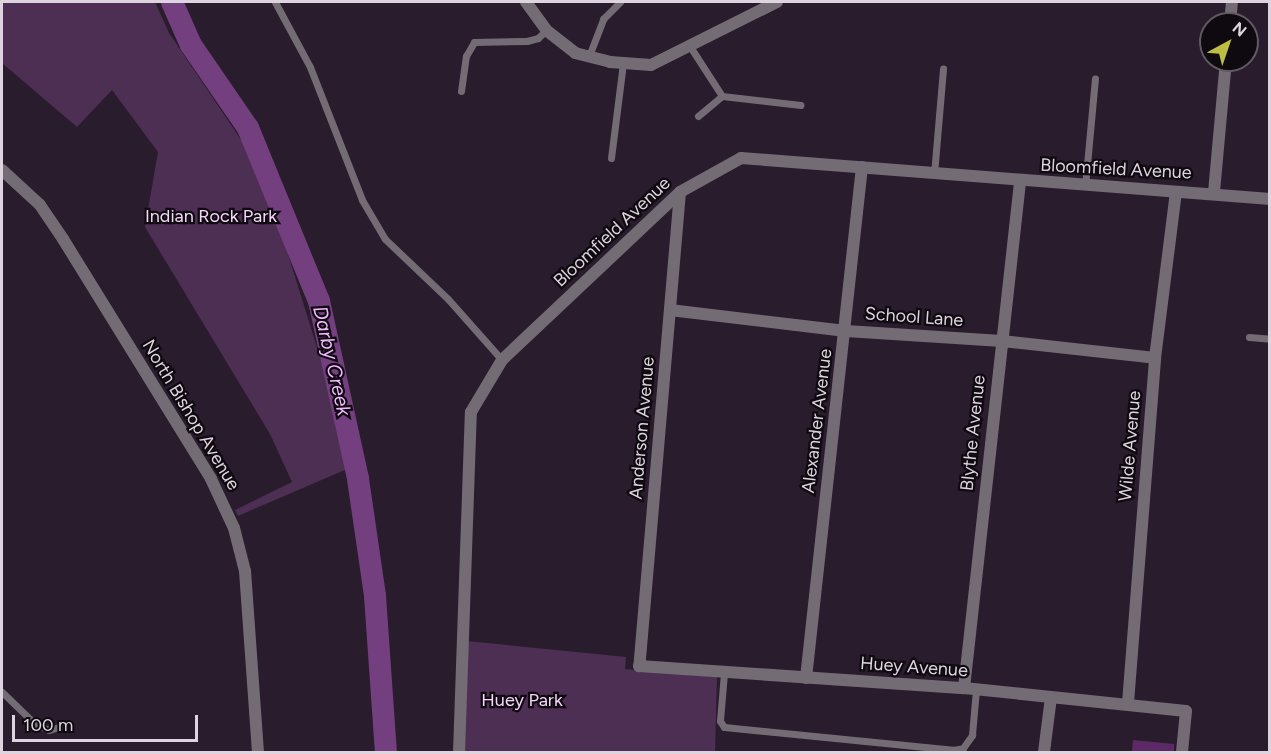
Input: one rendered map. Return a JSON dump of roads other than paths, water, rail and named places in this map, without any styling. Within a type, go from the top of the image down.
[{"type":"street","points":[[526,2],[546,30],[575,53],[623,63],[651,64],[691,48],[777,2]]},
{"type":"street","points":[[1214,192],[1225,72]]},
{"type":"street","name":"Bloomfield Avenue","points":[[459,753],[471,412],[502,360],[680,192],[741,158],[1020,182],[1176,192],[1214,192],[1269,199]]},
{"type":"street","name":"Alexander Avenue","points":[[806,678],[846,331],[862,167]]},
{"type":"street","name":"North Bishop Avenue","points":[[2,170],[40,205],[63,239],[211,479],[234,528],[245,571],[258,753]]},
{"type":"street","name":"Blythe Avenue","points":[[970,689],[1002,341],[1020,182]]},
{"type":"street","name":"Anderson Avenue","points":[[639,666],[680,192]]},
{"type":"street","name":"Wilde Avenue","points":[[1128,703],[1155,358],[1176,192]]},
{"type":"street","name":"School Lane","points":[[670,310],[846,331],[1002,341],[1155,358]]},
{"type":"street","name":"Huey Avenue","points":[[639,666],[970,689],[1128,703],[1186,711],[1182,753]]},
{"type":"street","points":[[1044,753],[1051,697]]},
{"type":"lane","points":[[275,2],[310,67],[362,200],[385,239],[448,299],[502,360]]},
{"type":"lane","points":[[589,57],[603,20],[620,2]]},
{"type":"lane","points":[[461,91],[466,56],[474,42],[527,41],[538,38],[546,30]]},
{"type":"lane","points":[[691,48],[722,96]]},
{"type":"lane","points":[[611,158],[623,63]]},
{"type":"lane","points":[[934,174],[943,68]]},
{"type":"lane","points":[[1085,186],[1095,78]]},
{"type":"lane","points":[[698,116],[722,96],[800,105]]},
{"type":"lane","points":[[1249,337],[1269,339]]},
{"type":"lane","points":[[724,673],[720,722],[724,727],[953,750],[963,748],[972,735],[970,689]]},
{"type":"lane","points":[[2,692],[35,724],[49,730],[59,727]]},
{"type":"waterway","name":"Darby Creek","points":[[172,2],[191,45],[248,128],[319,301],[358,479],[375,596],[386,752]]},
{"type":"park label","name":"Indian Rock Park","points":[[211,216]]},
{"type":"park label","name":"Huey Park","points":[[522,700]]}]
